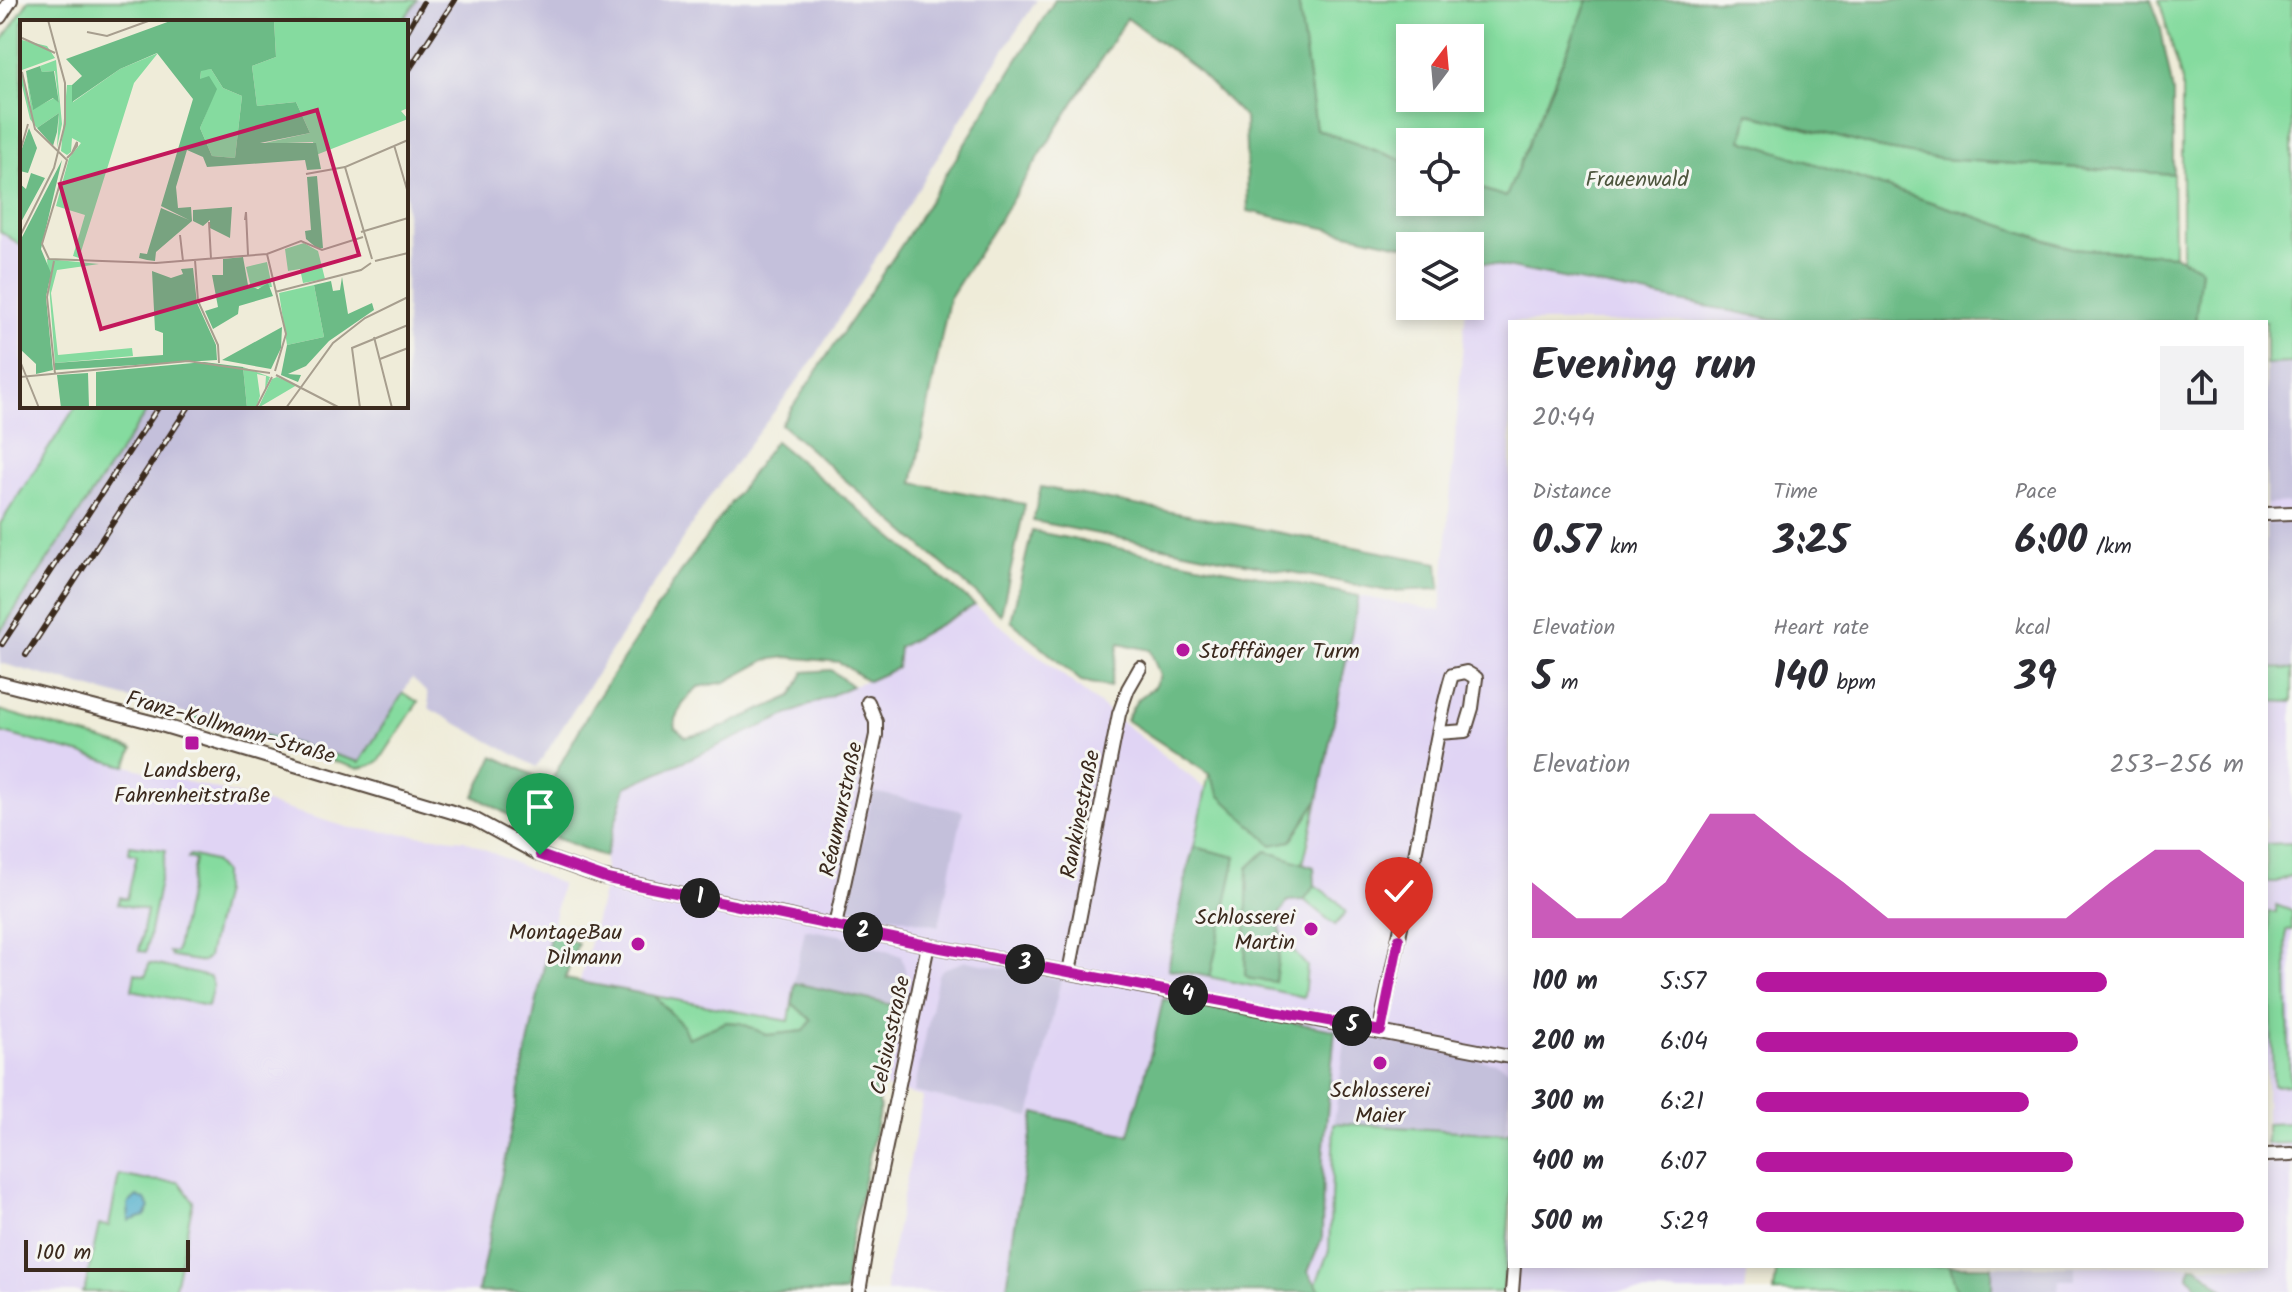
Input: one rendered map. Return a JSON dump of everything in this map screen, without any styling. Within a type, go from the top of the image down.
[{"type":"street","points":[[0,17],[11,0]]},
{"type":"street","points":[[2268,514],[2292,513]]},
{"type":"street","name":"Rankinestraße","points":[[1069,972],[1119,714],[1140,668]]},
{"type":"street","points":[[1381,1031],[1438,733],[1452,675],[1466,672],[1476,678],[1465,731],[1438,733]]},
{"type":"street","name":"Franz-Kollmann-Straße","points":[[0,683],[151,722],[474,819],[540,855],[601,877],[928,945]]},
{"type":"street","name":"Réaumurstraße","points":[[835,926],[876,735],[876,722],[868,702]]},
{"type":"street","points":[[928,945],[1508,1057]]},
{"type":"street","name":"Celsiusstraße","points":[[859,1292],[871,1218],[928,945]]},
{"type":"street","points":[[2268,1155],[2292,1154]]},
{"type":"street","points":[[1512,1292],[1514,1268]]},
{"type":"shaded area","points":[[417,0],[1037,0],[814,359],[711,495],[537,767],[430,709],[427,693],[412,678],[360,762],[0,663],[0,632],[149,408],[408,408],[408,20],[403,20]]},
{"type":"shaded area","points":[[0,231],[20,245],[20,408],[75,408],[0,524]]},
{"type":"shaded area","points":[[1484,260],[1797,320],[1508,320],[1508,1268],[1748,1268],[1745,1292],[887,1292],[886,1282],[923,1097],[883,1087],[901,1007],[795,982],[788,1020],[580,981],[604,889],[605,857],[626,787],[897,668],[898,647],[975,605],[1207,790],[1271,845],[1308,850],[1359,596],[1441,611],[1465,320],[1484,320]]},
{"type":"shaded area","points":[[2292,363],[2292,1292],[1992,1292],[1992,1268],[2268,1268],[2268,364]]},
{"type":"shaded area","points":[[2292,363],[2292,503],[2268,504],[2268,364]]},
{"type":"shaded area","points":[[2292,523],[2292,702],[2268,701],[2268,524]]},
{"type":"shaded area","points":[[0,730],[350,828],[464,840],[561,884],[478,1292],[0,1292]]},
{"type":"shaded area","points":[[873,792],[963,811],[939,926],[848,907]]},
{"type":"shaded area","points":[[805,929],[845,936],[901,956],[906,972],[901,1007],[794,982]]},
{"type":"shaded area","points":[[966,961],[1061,979],[1030,1117],[914,1092],[938,975],[943,969]]},
{"type":"shaded area","points":[[1346,1034],[1495,1063],[1508,1069],[1505,1134],[1334,1123]]},
{"type":"shaded area","points":[[1992,1268],[2075,1268],[2075,1280],[2059,1280],[2058,1292],[1992,1292]]},
{"type":"green space","points":[[29,0],[417,0],[403,20],[20,20],[20,245],[0,231],[0,44]]},
{"type":"green space","name":"Frauenwald","points":[[1055,0],[1298,0],[1316,129],[1396,158],[1396,216],[1484,216],[1484,190],[1506,197],[1588,0],[2151,0],[2160,24],[2173,92],[2173,174],[1941,159],[1887,150],[1748,113],[1742,140],[2071,248],[2174,255],[2201,269],[2195,320],[1777,320],[1484,263],[1484,232],[1396,232],[1396,244],[1248,211],[1245,118],[1196,69],[1127,18],[949,299],[913,483],[1025,504],[1001,615],[781,424],[903,243]]},
{"type":"green space","points":[[1298,0],[1588,0],[1506,198],[1484,190],[1484,128],[1396,128],[1396,158],[1316,129]]},
{"type":"green space","points":[[2159,0],[2292,0],[2292,363],[2268,364],[2268,320],[2195,320],[2201,269],[2182,259],[2182,81]]},
{"type":"green space","points":[[1748,113],[1887,150],[1941,159],[2173,174],[2174,255],[2071,248],[1742,140]]},
{"type":"green space","points":[[75,408],[149,408],[0,632],[0,524]]},
{"type":"green space","points":[[775,441],[975,605],[899,647],[897,668],[868,681],[839,662],[787,657],[766,660],[726,682],[698,687],[685,700],[675,719],[675,728],[686,737],[713,731],[792,696],[804,672],[831,670],[852,686],[626,787],[605,857],[538,831],[474,796],[494,756],[550,783],[593,705],[674,582]]},
{"type":"green space","points":[[1041,487],[1438,563],[1440,589],[1387,591],[1033,521]]},
{"type":"green space","points":[[1032,531],[1359,596],[1318,800],[1291,841],[1272,845],[1220,796],[1209,774],[1126,720],[1137,700],[1154,687],[1160,676],[1150,650],[1119,643],[1110,687],[1081,681],[1011,621]]},
{"type":"green space","points":[[2268,668],[2292,669],[2292,702],[2268,701]]},
{"type":"green space","points":[[403,693],[418,702],[380,760],[361,768],[186,718],[188,714],[360,762]]},
{"type":"green space","points":[[0,710],[133,749],[126,766],[0,732]]},
{"type":"green space","points":[[1209,774],[1221,796],[1291,841],[1318,800],[1303,864],[1266,851],[1248,868],[1245,975],[1275,981],[1280,928],[1285,942],[1307,966],[1304,997],[1210,977],[1236,857],[1194,847]]},
{"type":"green space","points":[[2292,843],[2292,875],[2268,882],[2268,844]]},
{"type":"green space","points":[[130,845],[166,850],[146,952],[139,951],[147,910],[118,904],[120,897],[127,899],[137,855],[129,853]]},
{"type":"green space","points":[[1194,847],[1236,857],[1210,977],[1168,969]]},
{"type":"green space","points":[[1266,851],[1314,867],[1315,885],[1304,900],[1288,901],[1279,915],[1281,940],[1275,982],[1251,979],[1245,975],[1248,868]]},
{"type":"green space","points":[[190,855],[213,861],[223,872],[223,891],[208,957],[203,962],[173,957],[169,952],[176,953],[195,860],[188,858]]},
{"type":"green space","points":[[1315,885],[1338,902],[1346,913],[1335,925],[1304,900]]},
{"type":"green space","points":[[2276,905],[2292,911],[2292,930],[2286,931],[2290,1085],[2273,1086],[2268,912],[2276,912]]},
{"type":"green space","points":[[551,931],[578,943],[565,979],[655,996],[683,1026],[688,1038],[726,1022],[741,1023],[767,1035],[804,1031],[811,1020],[792,1003],[795,983],[901,1007],[889,1056],[875,1077],[880,1107],[848,1254],[845,1292],[478,1292]]},
{"type":"green space","points":[[149,963],[210,977],[213,985],[208,1006],[132,990],[135,973],[146,976]]},
{"type":"green space","points":[[655,996],[789,1021],[792,1003],[812,1020],[804,1031],[767,1035],[741,1023],[726,1022],[688,1038]]},
{"type":"green space","points":[[1163,999],[1335,1030],[1323,1157],[1322,1238],[1308,1272],[1321,1292],[1007,1292],[1013,1236],[1035,1113],[1129,1135]]},
{"type":"green space","points":[[2292,1097],[2292,1143],[2268,1144],[2268,1124],[2290,1123]]},
{"type":"green space","points":[[1334,1123],[1508,1132],[1508,1234],[1503,1292],[1321,1292],[1316,1284],[1329,1250]]},
{"type":"green space","points":[[119,1175],[179,1182],[193,1201],[174,1292],[82,1292],[99,1225],[109,1226]]},
{"type":"green space","points":[[1777,1268],[1951,1268],[1957,1292],[1774,1292]]},
{"type":"green space","points":[[1951,1268],[1992,1268],[1992,1292],[1957,1292]]},
{"type":"green space","points":[[2190,1268],[2199,1268],[2226,1292],[2197,1292],[2195,1283],[2188,1276]]},
{"type":"water","points":[[137,1196],[150,1207],[145,1216],[129,1221],[128,1204]]},
{"type":"railway","points":[[408,71],[455,0]]},
{"type":"railway","points":[[408,29],[423,3]]},
{"type":"railway","points":[[2,644],[158,408]]},
{"type":"railway","points":[[26,655],[188,408]]},
{"type":"place","name":"Stofffänger Turm","points":[[1183,650]]},
{"type":"place","name":"Landsberg, Fahrenheitstraße","points":[[192,743]]},
{"type":"place","name":"Schlosserei Martin","points":[[1311,929]]},
{"type":"place","name":"MontageBau Dilmann","points":[[638,944]]},
{"type":"place","name":"Schlosserei Maier","points":[[1380,1063]]},
{"type":"route","points":[[540,855],[608,879],[941,948],[1381,1031],[1399,939]]}]
